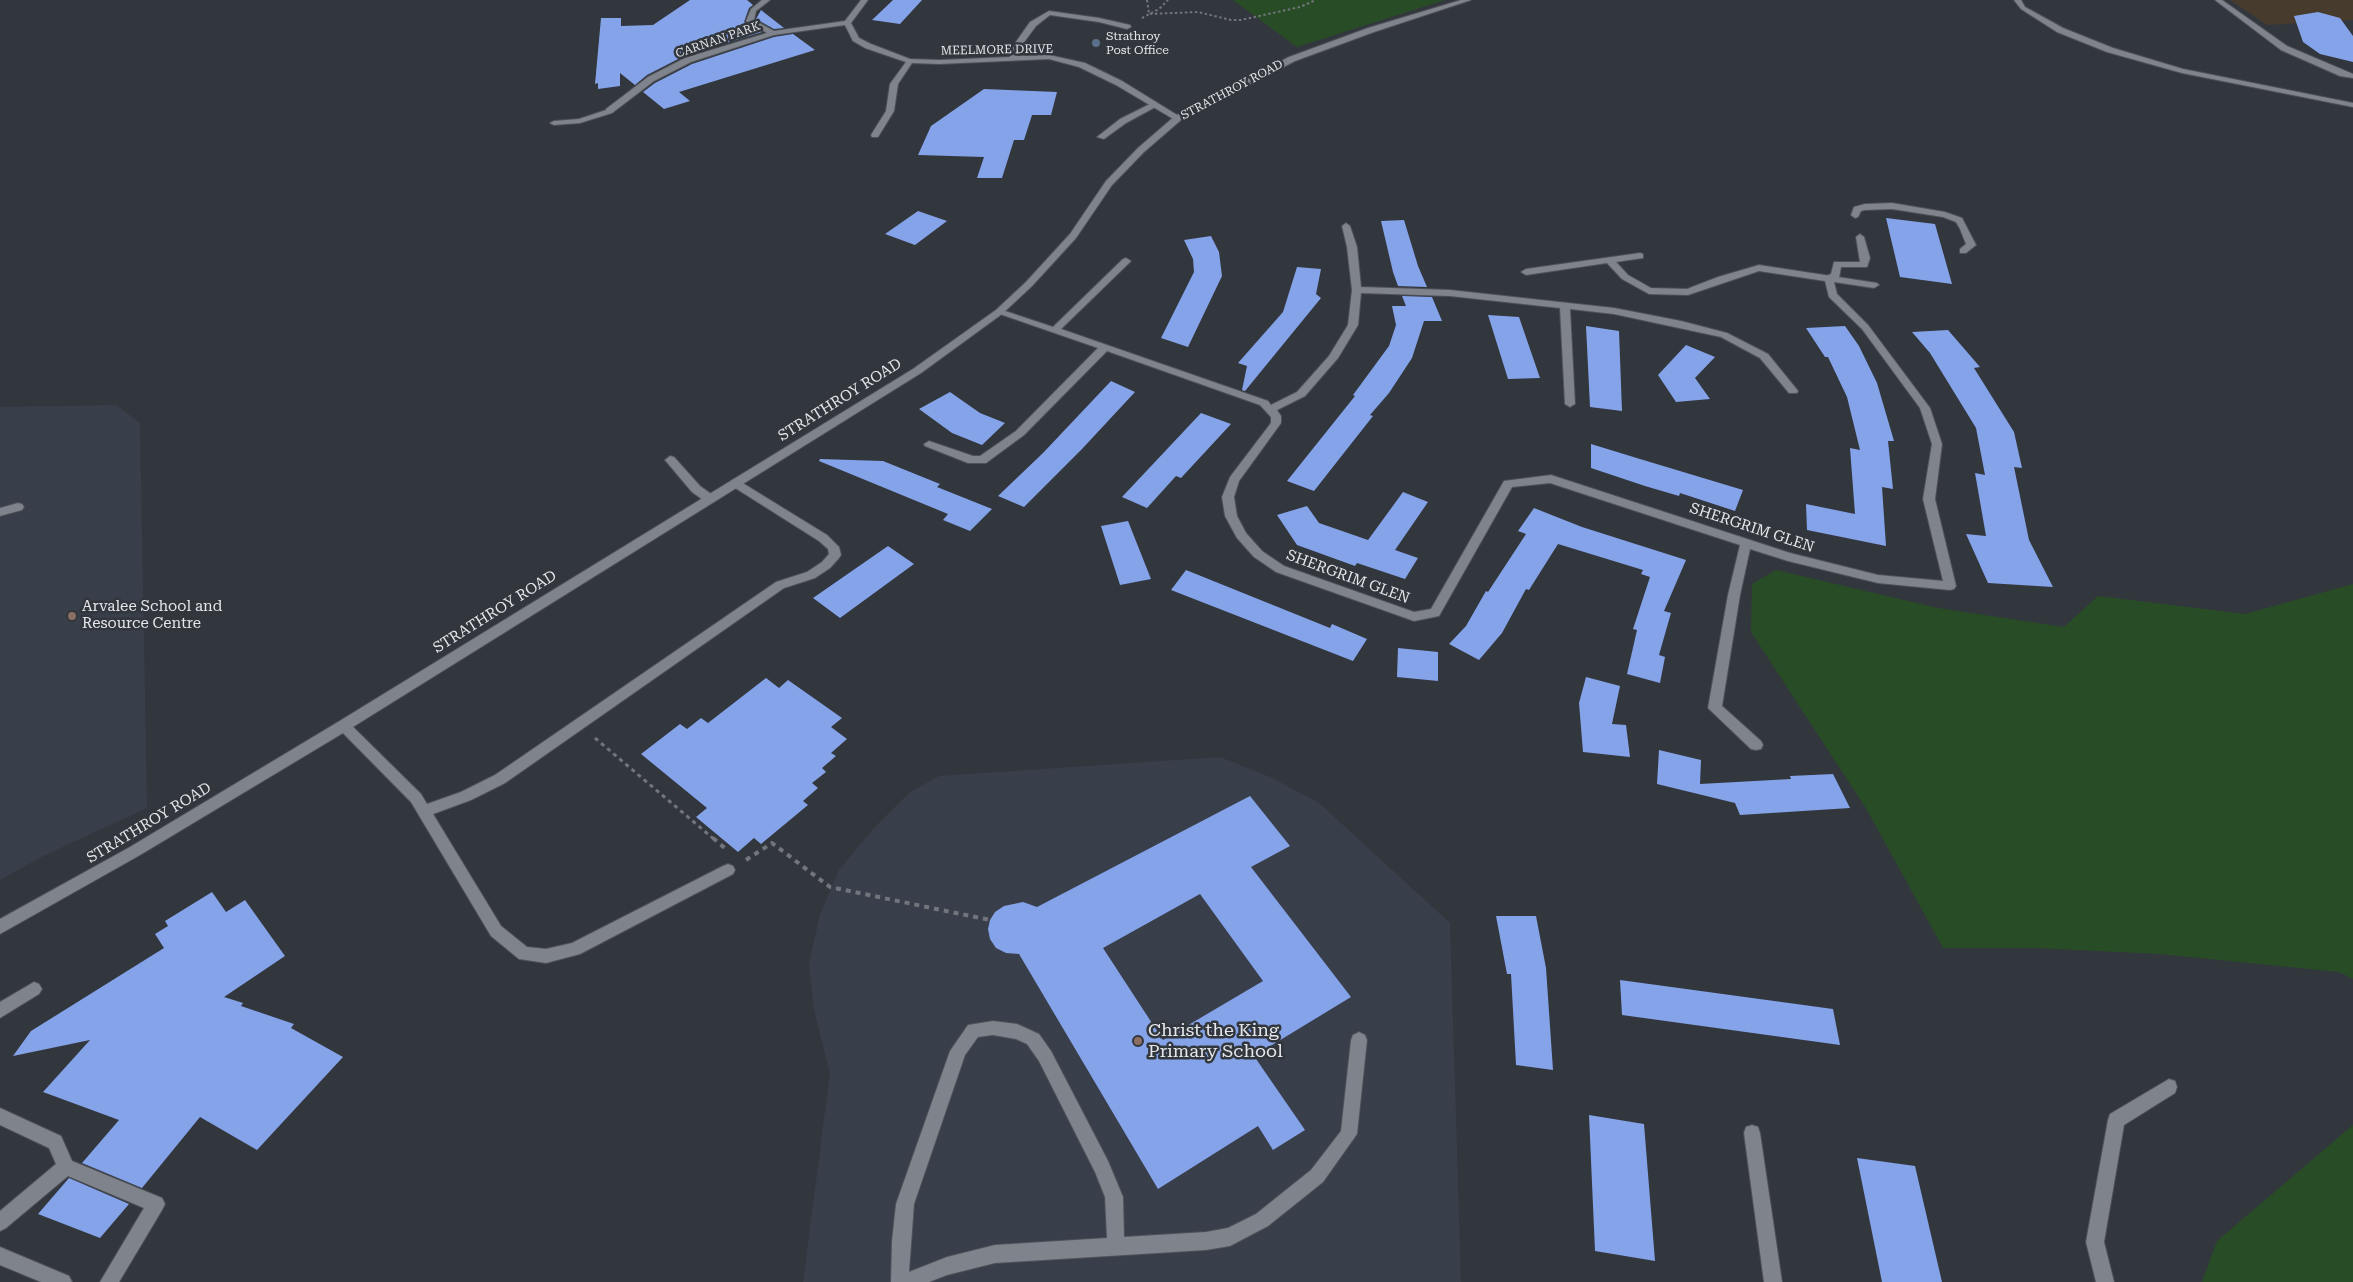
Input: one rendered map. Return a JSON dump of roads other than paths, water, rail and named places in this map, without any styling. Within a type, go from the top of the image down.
[{"type":"street","points":[[767,0],[753,10],[750,21],[773,33]]},
{"type":"street","points":[[846,23],[866,0]]},
{"type":"street","name":"STRATHROY ROAD","points":[[0,927],[127,856],[343,726],[917,371],[999,312],[1029,284],[1072,236],[1109,183],[1141,150],[1178,118],[1292,58],[1371,30],[1468,0]]},
{"type":"street","points":[[2017,0],[2023,8],[2060,30],[2110,50],[2182,71],[2353,106]]},
{"type":"street","points":[[2218,0],[2284,48],[2343,74],[2353,76]]},
{"type":"street","points":[[1014,58],[1015,49],[1033,24],[1049,13],[1099,20],[1127,27]]},
{"type":"street","name":"CARNAN PARK","points":[[554,123],[580,121],[609,111],[651,79],[688,60],[773,33],[846,23]]},
{"type":"street","name":"MEELMORE DRIVE","points":[[846,23],[856,38],[862,42],[910,61],[938,62],[1049,57],[1082,65],[1120,83],[1178,118]]},
{"type":"street","points":[[875,135],[890,111],[894,84],[910,61]]},
{"type":"street","points":[[1101,137],[1123,121],[1155,105]]},
{"type":"street","points":[[1855,215],[1856,209],[1892,206],[1945,215],[1959,220],[1964,229],[1970,245],[1963,251]]},
{"type":"street","points":[[999,312],[1105,346],[1254,400],[1271,409],[1301,394],[1333,358],[1354,325],[1357,290],[1352,247],[1346,226]]},
{"type":"street","points":[[1829,278],[1836,276],[1837,264],[1864,265],[1860,237]]},
{"type":"street","points":[[1526,272],[1640,256]]},
{"type":"street","points":[[1609,260],[1625,277],[1649,291],[1688,292],[1721,279],[1759,268],[1874,285]]},
{"type":"street","points":[[1055,330],[1126,262]]},
{"type":"street","name":"SHERGRIM GLEN","points":[[1271,409],[1276,416],[1276,423],[1234,480],[1228,496],[1231,516],[1241,535],[1258,554],[1280,569],[1414,617],[1435,612],[1508,484],[1550,479],[1788,557],[1878,579],[1950,586],[1929,498],[1937,444],[1925,408],[1865,327],[1832,295],[1829,278]]},
{"type":"street","points":[[1357,290],[1450,294],[1614,311],[1724,335],[1764,356],[1793,391]]},
{"type":"street","points":[[1565,306],[1570,404]]},
{"type":"street","points":[[929,444],[972,460],[982,460],[993,454],[1020,433],[1105,346]]},
{"type":"street","points":[[670,460],[696,489],[710,499]]},
{"type":"street","points":[[424,811],[466,796],[500,779],[780,584],[811,575],[826,566],[835,555],[833,547],[736,483]]},
{"type":"street","points":[[0,512],[18,507]]},
{"type":"street","points":[[1746,543],[1734,596],[1715,708],[1756,745]]},
{"type":"street","points":[[343,726],[416,798],[496,932],[524,954],[546,956],[576,949],[728,870]]},
{"type":"street","points":[[0,1012],[34,989]]},
{"type":"street","points":[[900,1282],[901,1241],[905,1204],[958,1051],[974,1030],[993,1028],[1017,1032],[1033,1039],[1045,1056],[1102,1167],[1114,1197],[1116,1246]]},
{"type":"street","points":[[906,1282],[947,1266],[995,1254],[1206,1241],[1230,1237],[1262,1220],[1317,1176],[1349,1134],[1359,1040]]},
{"type":"street","points":[[2105,1282],[2095,1242],[2116,1120],[2169,1087]]},
{"type":"street","points":[[0,1116],[55,1142],[66,1167],[156,1204],[109,1282]]},
{"type":"street","points":[[1752,1133],[1773,1282]]},
{"type":"street","points":[[0,1222],[66,1167]]},
{"type":"street","points":[[0,1256],[63,1282]]},
{"type":"place","name":"Strathroy Post Office","points":[[1096,43]]},
{"type":"place","name":"Arvalee School and Resource Centre","points":[[72,616]]},
{"type":"place","name":"Christ the King Primary School","points":[[1138,1041]]}]
